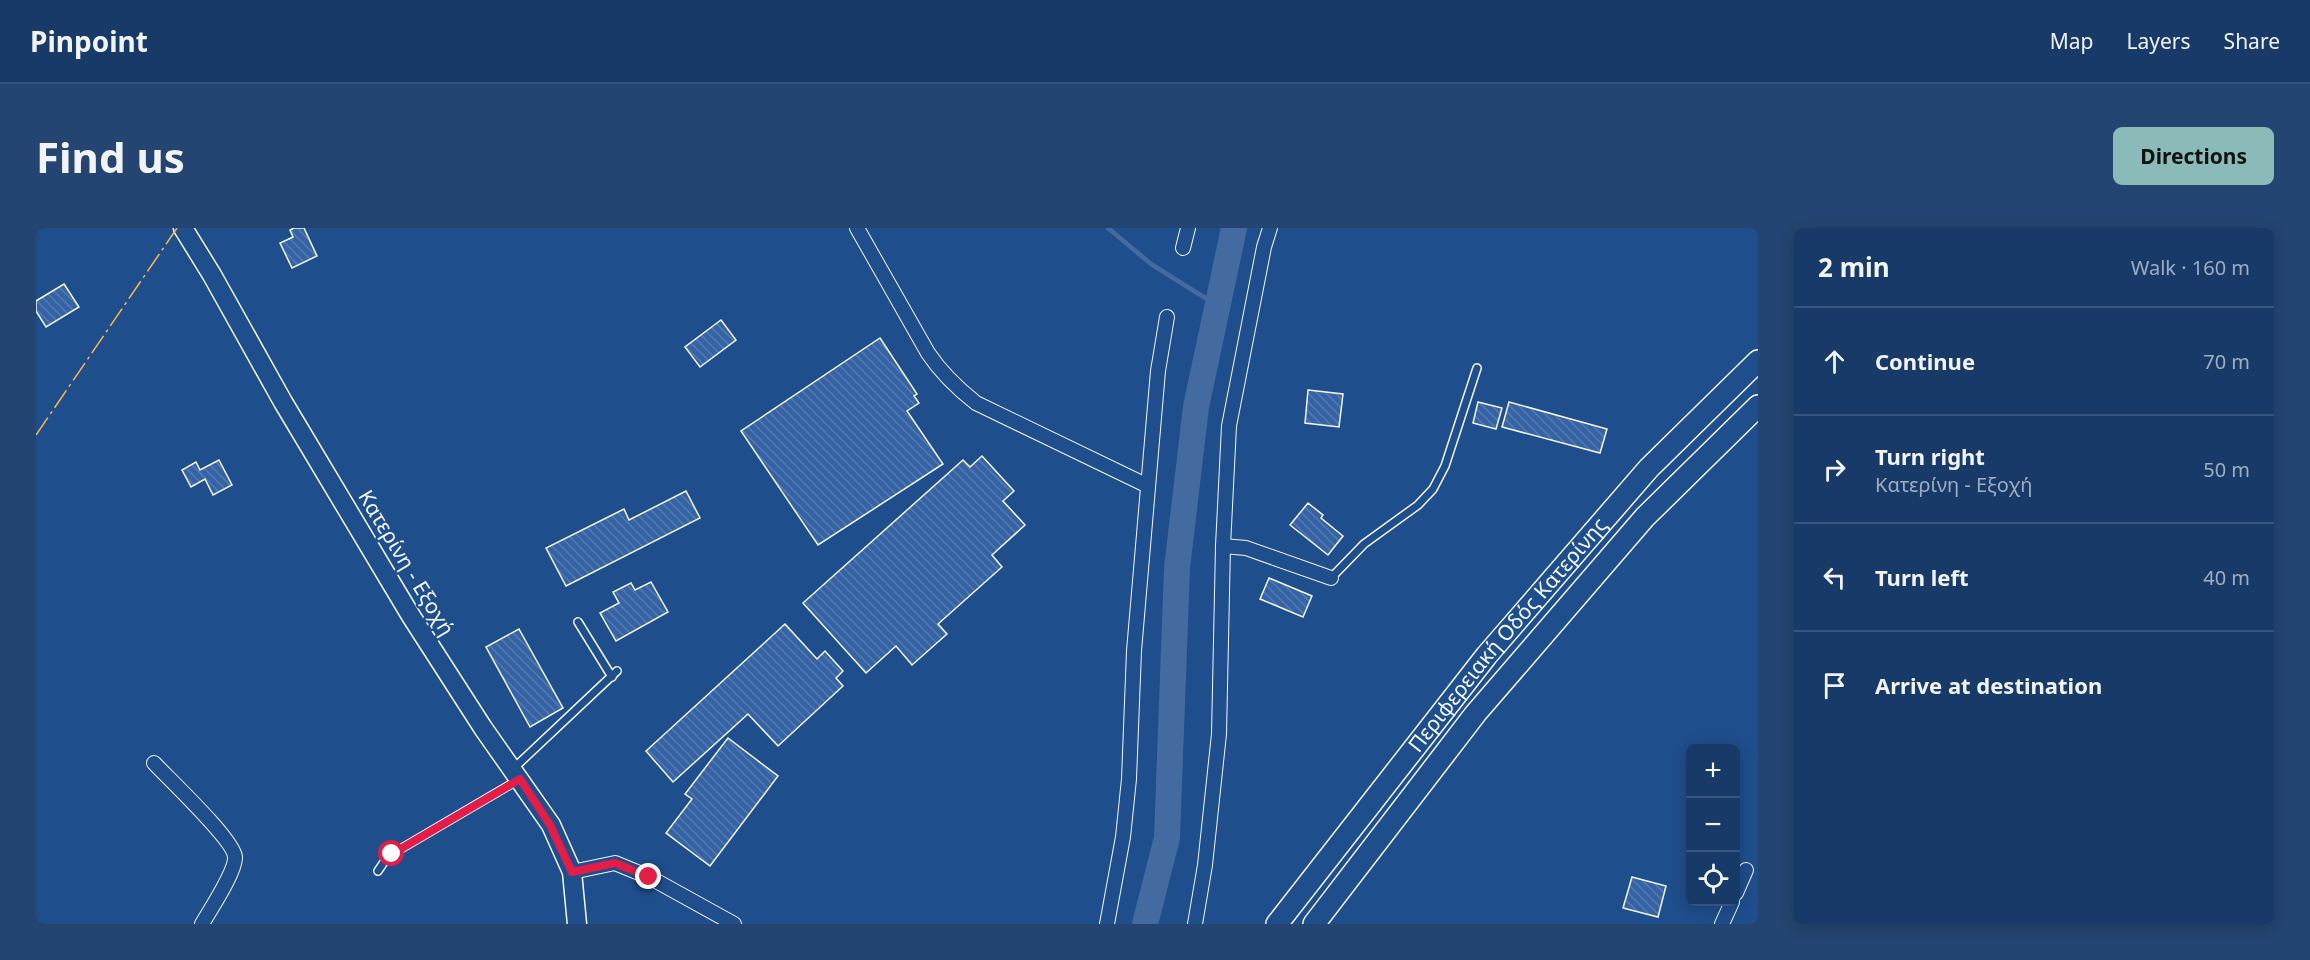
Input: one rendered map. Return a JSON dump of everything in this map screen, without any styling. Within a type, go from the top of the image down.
[{"type":"main road","name":"Κατερίνη - Εξοχή","points":[[183,228],[283,402],[411,616],[483,728],[517,774],[550,825],[572,872],[577,924]]},
{"type":"main road","name":"Περιφερειακή Οδός Κατερίνης","points":[[1277,924],[1487,655],[1649,468],[1758,361]]},
{"type":"main road","name":"Περιφερειακή Οδός Κατερίνης","points":[[1314,924],[1476,713],[1645,518],[1758,406]]},
{"type":"street","points":[[857,228],[928,353],[939,370],[954,386],[976,403],[1148,486]]},
{"type":"street","points":[[1183,248],[1188,228]]},
{"type":"street","points":[[1195,924],[1205,865],[1219,734],[1222,546],[1229,426],[1264,247],[1270,228]]},
{"type":"street","points":[[1107,924],[1124,837],[1134,651],[1158,371],[1167,318]]},
{"type":"street","points":[[1222,546],[1245,548],[1331,578]]},
{"type":"street","points":[[154,763],[225,837],[235,857],[233,868],[202,924]]},
{"type":"street","points":[[572,872],[615,863],[649,877],[734,924]]},
{"type":"street","points":[[1740,884],[1746,870]]},
{"type":"street","points":[[1722,924],[1730,906]]},
{"type":"lane","points":[[1331,578],[1364,544],[1418,505],[1432,489],[1445,466],[1477,368]]},
{"type":"lane","points":[[378,872],[392,854],[517,774],[615,674],[578,622]]},
{"type":"building","points":[[304,228],[317,256],[292,268],[280,243],[293,237],[290,230]]},
{"type":"building","points":[[64,284],[79,307],[46,327],[36,311],[36,301]]},
{"type":"building","points":[[721,320],[736,340],[700,367],[685,347]]},
{"type":"building","points":[[880,338],[917,394],[914,396],[919,403],[907,411],[943,464],[818,545],[741,431]]},
{"type":"building","points":[[1308,390],[1343,394],[1339,427],[1305,423]]},
{"type":"building","points":[[1478,402],[1502,408],[1496,429],[1473,423]]},
{"type":"building","points":[[1509,402],[1607,429],[1600,453],[1502,427]]},
{"type":"building","points":[[982,456],[1014,491],[1003,501],[1025,525],[992,555],[1002,567],[938,624],[947,634],[912,665],[896,646],[866,673],[803,603],[963,460],[970,467]]},
{"type":"building","points":[[219,460],[232,485],[213,495],[205,479],[191,487],[182,470],[196,462],[200,470]]},
{"type":"building","points":[[686,491],[700,518],[566,586],[546,548],[624,509],[629,520]]},
{"type":"building","points":[[1308,503],[1323,515],[1321,518],[1343,536],[1328,555],[1290,525]]},
{"type":"building","points":[[1269,578],[1312,596],[1303,617],[1260,599]]},
{"type":"building","points":[[651,582],[668,612],[616,641],[600,613],[619,603],[613,592],[631,583],[635,590]]},
{"type":"building","points":[[785,624],[817,659],[825,651],[843,671],[836,678],[843,686],[778,746],[748,714],[673,782],[646,751]]},
{"type":"building","points":[[519,629],[563,708],[530,727],[486,647]]},
{"type":"building","points":[[728,738],[778,776],[710,866],[666,833],[692,799],[685,794]]},
{"type":"building","points":[[1632,877],[1666,886],[1658,917],[1623,908]]},
{"type":"waterway","points":[[1108,228],[1151,264],[1218,306]]},
{"type":"waterway","points":[[1145,924],[1167,838],[1177,568],[1196,407],[1234,228]]},
{"type":"power","points":[[36,435],[177,228]]},
{"type":"route","points":[[392,854],[520,779],[550,825],[572,872],[615,863],[649,877]]}]
